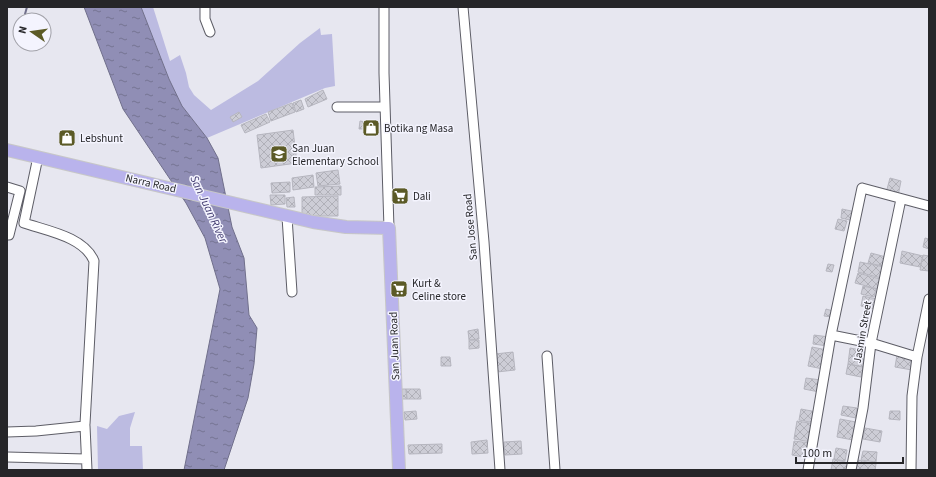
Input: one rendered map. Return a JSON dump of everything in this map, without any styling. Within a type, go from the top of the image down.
[{"type":"main road","name":"Narra Road","points":[[7,150],[287,217],[331,225],[389,228]]},
{"type":"main road","name":"San Juan Road","points":[[389,228],[399,470]]},
{"type":"street","points":[[205,7],[205,19],[210,32]]},
{"type":"street","name":"San Juan Road","points":[[384,7],[385,107],[389,228]]},
{"type":"street","name":"San Jose Road","points":[[463,7],[483,234],[500,470]]},
{"type":"street","points":[[337,107],[385,107]]},
{"type":"street","points":[[38,157],[24,222],[78,242],[90,251],[94,261],[85,424]]},
{"type":"street","points":[[7,187],[20,191],[9,235],[7,235]]},
{"type":"street","points":[[808,470],[831,335],[862,188],[901,200],[929,206]]},
{"type":"street","name":"Jasmin Street","points":[[851,470],[862,408],[871,343],[901,200]]},
{"type":"street","points":[[287,217],[292,292]]},
{"type":"street","points":[[911,470],[912,396],[917,357],[929,299]]},
{"type":"street","points":[[831,335],[871,343],[917,357]]},
{"type":"street","points":[[546,356],[555,470]]},
{"type":"street","points":[[7,432],[36,432],[85,426],[87,470]]},
{"type":"street","points":[[7,457],[86,459]]},
{"type":"shaded area","points":[[141,7],[153,7],[170,61],[180,55],[189,87],[194,95],[211,110],[258,81],[300,43],[320,28],[321,35],[332,34],[335,86],[325,88],[207,138],[182,106],[169,79]]},
{"type":"shaded area","points":[[135,412],[130,428],[130,446],[142,446],[143,470],[98,470],[97,426],[107,429],[119,416]]},
{"type":"water","name":"San Juan River","points":[[84,7],[141,7],[169,79],[182,106],[207,138],[218,158],[232,227],[244,258],[249,315],[257,328],[254,364],[248,398],[224,470],[184,470],[220,289],[205,238],[186,203],[123,109]]},
{"type":"building","points":[[323,90],[327,99],[308,107],[305,99]]},
{"type":"building","points":[[301,100],[304,109],[296,112],[293,103]]},
{"type":"building","points":[[292,103],[295,112],[271,121],[268,112]]},
{"type":"building","points":[[239,112],[242,117],[233,122],[230,117]]},
{"type":"building","points":[[266,114],[270,122],[245,133],[241,125]]},
{"type":"building","points":[[360,121],[366,122],[367,129],[359,129]]},
{"type":"building","points":[[366,122],[376,122],[376,132],[367,133]]},
{"type":"building","points":[[293,130],[297,163],[261,168],[257,135]]},
{"type":"building","points":[[338,170],[340,184],[318,186],[316,173]]},
{"type":"building","points":[[313,175],[314,187],[293,190],[292,178]]},
{"type":"building","points":[[890,178],[901,181],[898,196],[886,193]]},
{"type":"building","points":[[290,182],[290,192],[272,193],[271,183]]},
{"type":"building","points":[[341,186],[341,195],[315,195],[315,187]]},
{"type":"building","points":[[270,195],[285,195],[285,204],[271,205]]},
{"type":"building","points":[[338,196],[338,216],[302,216],[302,197]]},
{"type":"building","points":[[294,197],[295,207],[287,207],[286,198]]},
{"type":"building","points":[[842,209],[856,212],[854,221],[841,218]]},
{"type":"building","points":[[838,219],[847,221],[844,231],[835,229]]},
{"type":"building","points":[[925,238],[929,239],[929,249],[923,247]]},
{"type":"building","points":[[902,251],[923,256],[920,267],[900,263]]},
{"type":"building","points":[[871,253],[886,257],[883,266],[868,263]]},
{"type":"building","points":[[923,255],[929,256],[929,271],[920,270]]},
{"type":"building","points":[[860,262],[884,267],[881,278],[858,272]]},
{"type":"building","points":[[828,264],[834,265],[832,272],[826,271]]},
{"type":"building","points":[[858,273],[880,279],[878,289],[855,283]]},
{"type":"building","points":[[863,286],[876,289],[874,297],[861,294]]},
{"type":"building","points":[[863,296],[877,299],[875,309],[861,306]]},
{"type":"building","points":[[826,309],[833,311],[832,317],[824,316]]},
{"type":"building","points":[[478,329],[479,339],[469,340],[468,331]]},
{"type":"building","points":[[814,335],[829,337],[828,346],[813,344]]},
{"type":"building","points":[[469,340],[479,340],[479,348],[469,349]]},
{"type":"building","points":[[812,347],[827,350],[823,369],[808,366]]},
{"type":"building","points":[[850,348],[866,351],[863,367],[848,364]]},
{"type":"building","points":[[513,352],[515,370],[497,372],[495,354]]},
{"type":"building","points":[[897,355],[913,357],[912,370],[895,367]]},
{"type":"building","points":[[441,357],[450,357],[451,366],[441,366]]},
{"type":"building","points":[[848,364],[863,367],[861,377],[846,374]]},
{"type":"building","points":[[806,378],[821,380],[819,392],[804,389]]},
{"type":"building","points":[[402,389],[406,389],[407,399],[402,399]]},
{"type":"building","points":[[406,389],[420,389],[421,399],[407,399]]},
{"type":"building","points":[[843,406],[857,408],[856,418],[841,415]]},
{"type":"building","points":[[801,409],[817,412],[815,423],[799,420]]},
{"type":"building","points":[[416,411],[417,419],[405,420],[404,412]]},
{"type":"building","points":[[890,411],[900,411],[900,420],[889,419]]},
{"type":"building","points":[[840,419],[856,422],[853,440],[837,437]]},
{"type":"building","points":[[797,421],[815,424],[811,442],[794,439]]},
{"type":"building","points":[[865,428],[882,431],[880,442],[863,439]]},
{"type":"building","points":[[487,440],[488,453],[472,454],[471,442]]},
{"type":"building","points":[[521,441],[522,454],[505,455],[504,442]]},
{"type":"building","points":[[794,441],[811,443],[808,458],[792,455]]},
{"type":"building","points":[[442,444],[442,453],[409,454],[408,445]]},
{"type":"building","points":[[836,448],[847,450],[845,461],[834,459]]},
{"type":"building","points":[[863,451],[877,452],[876,462],[861,460]]},
{"type":"building","points":[[833,459],[849,463],[847,470],[831,470]]},
{"type":"building","points":[[858,460],[876,464],[875,470],[856,470]]},
{"type":"waterway","points":[[26,12],[27,7]]},
{"type":"place","name":"Botika ng Masa","points":[[371,128]]},
{"type":"place","name":"Lebshunt","points":[[67,138]]},
{"type":"place","name":"San Juan Elementary School","points":[[279,154]]},
{"type":"place","name":"Dali","points":[[400,196]]},
{"type":"place","name":"Kurt & Celine store","points":[[399,289]]}]
